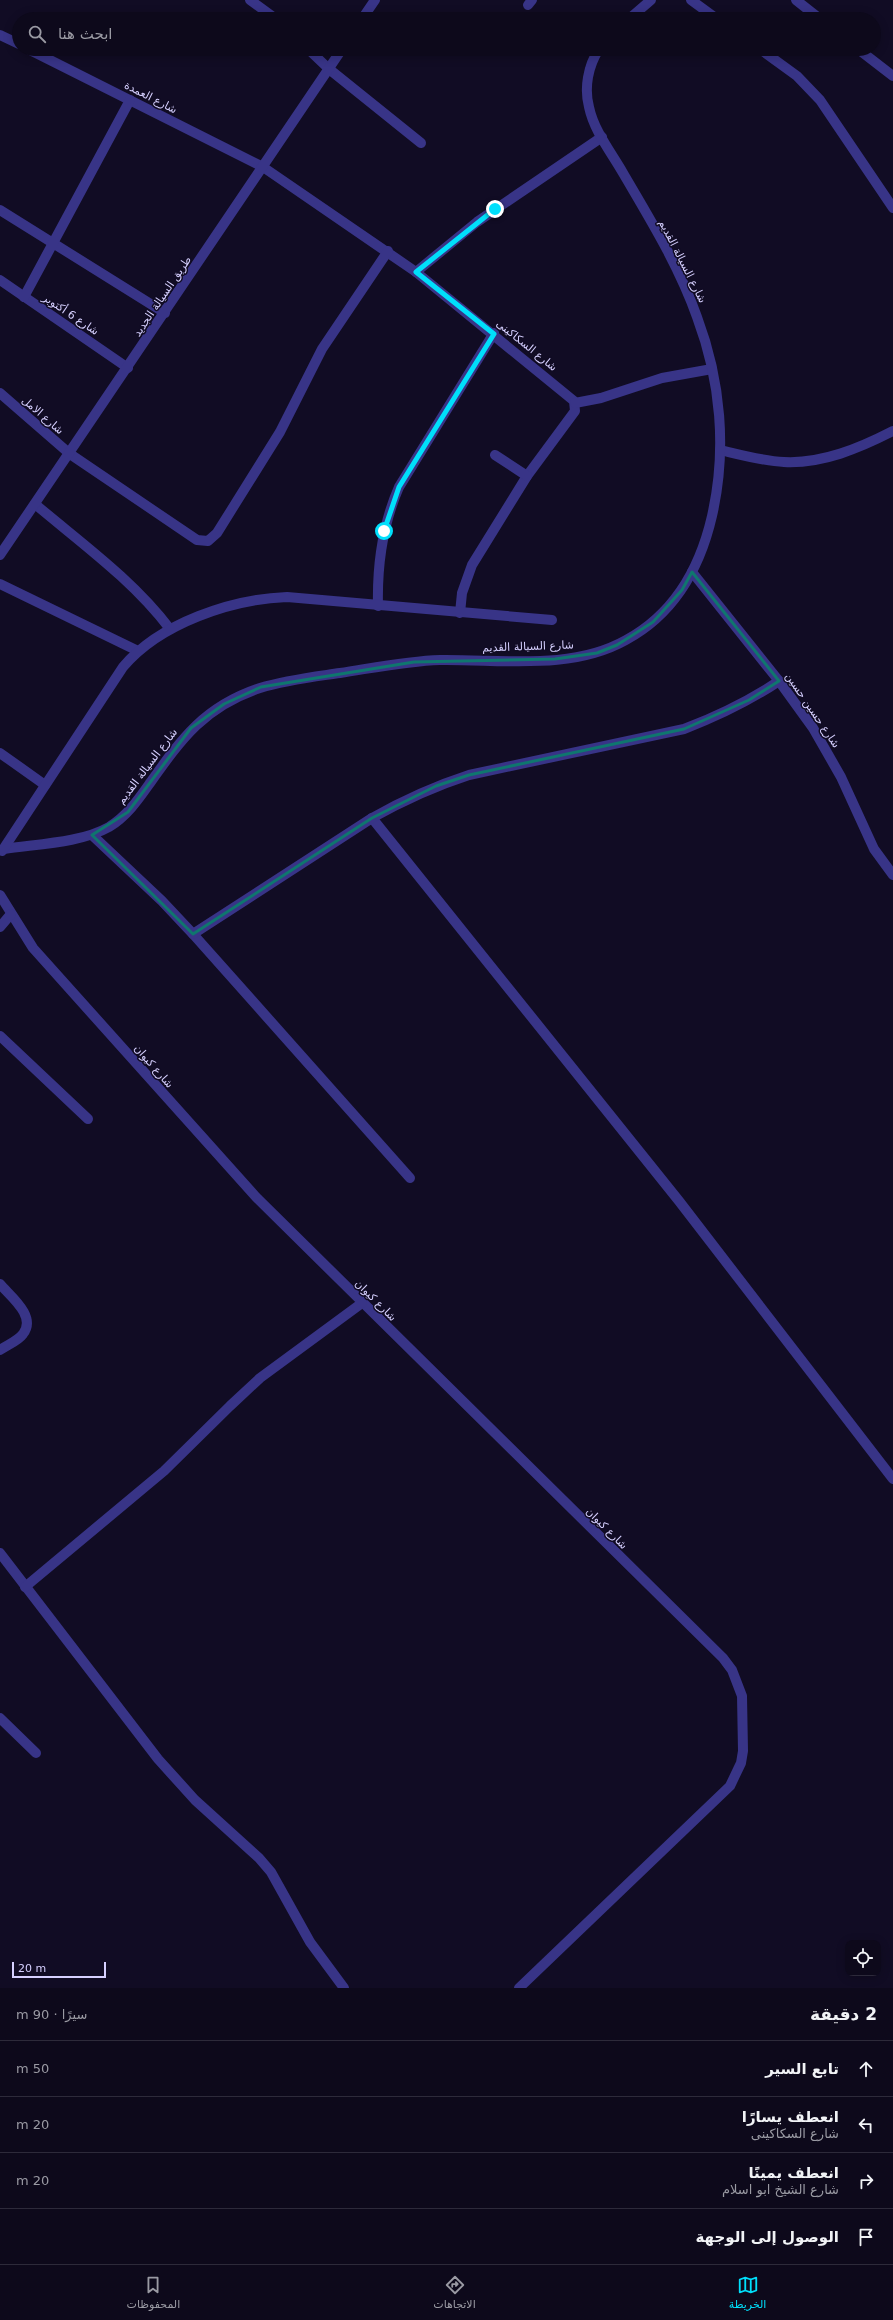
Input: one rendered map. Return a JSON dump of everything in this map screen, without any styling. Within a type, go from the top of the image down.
[{"type":"street","points":[[250,0],[266,12]]},
{"type":"street","points":[[367,12],[375,0]]},
{"type":"street","points":[[637,12],[651,0]]},
{"type":"street","points":[[690,0],[707,12]]},
{"type":"street","points":[[796,0],[811,12]]},
{"type":"street","points":[[0,35],[12,41]]},
{"type":"street","name":"شارع العمدة","points":[[42,56],[263,167]]},
{"type":"street","points":[[315,56],[329,69],[421,143]]},
{"type":"street","name":"طريق السيالة الجديد","points":[[1,551],[70,454],[337,56]]},
{"type":"street","name":"شارع السيالة القديم","points":[[2,852],[92,835],[105,829],[128,812],[179,742],[192,728],[224,704],[242,695],[281,682],[414,662],[555,660],[597,653],[617,645],[653,622],[682,590],[703,549],[710,525],[716,494],[720,450],[720,423],[712,369],[697,316],[684,284],[602,137],[588,106],[586,89],[589,72],[596,56]]},
{"type":"street","points":[[770,56],[797,76],[820,100],[893,208]]},
{"type":"street","points":[[867,56],[893,76]]},
{"type":"street","points":[[24,297],[130,100]]},
{"type":"street","points":[[416,272],[477,222],[602,137]]},
{"type":"street","name":"شارع السكاكينى","points":[[263,167],[388,251],[416,272],[494,334],[572,398],[576,403]]},
{"type":"street","points":[[0,210],[164,313]]},
{"type":"street","name":"شارع الامل","points":[[0,393],[70,454],[197,540],[208,541],[217,533],[266,456],[322,349],[388,251]]},
{"type":"street","name":"شارع 6 أكتوبر","points":[[0,280],[128,368]]},
{"type":"street","points":[[378,606],[379,561],[384,531],[392,502],[399,487],[494,334]]},
{"type":"street","points":[[460,613],[462,593],[467,574],[527,476],[575,411],[576,403],[601,398],[662,378],[712,369]]},
{"type":"street","points":[[720,450],[768,460],[804,461],[840,454],[874,441],[893,431]]},
{"type":"street","points":[[495,456],[527,476]]},
{"type":"street","points":[[35,504],[130,585],[151,606],[170,629]]},
{"type":"street","name":"شارع حسين حسين","points":[[692,572],[796,704],[827,752],[874,849],[893,876]]},
{"type":"street","points":[[0,584],[138,651]]},
{"type":"street","points":[[2,852],[116,675],[138,651],[170,629],[224,608],[266,598],[287,597],[552,620]]},
{"type":"street","points":[[193,934],[372,818],[410,798],[469,776],[684,728],[724,713],[779,681]]},
{"type":"street","points":[[0,753],[45,786]]},
{"type":"street","points":[[372,818],[679,1201],[893,1479]]},
{"type":"street","points":[[92,835],[162,901],[193,934],[410,1178]]},
{"type":"street","name":"شارع كيوان","points":[[0,895],[34,948],[204,1142],[256,1197],[362,1303],[723,1658],[738,1682],[742,1696],[741,1763],[730,1786],[519,1988]]},
{"type":"street","points":[[0,927],[11,914]]},
{"type":"street","points":[[0,1036],[88,1119]]},
{"type":"street","points":[[0,1284],[24,1312],[28,1319],[27,1328],[23,1334],[0,1350]]},
{"type":"street","points":[[26,1587],[164,1471],[255,1383],[362,1303]]},
{"type":"street","points":[[0,1553],[171,1775],[271,1872],[310,1942],[344,1988]]},
{"type":"street","points":[[0,1718],[36,1753]]},
{"type":"highlighted area","points":[[692,572],[779,681],[749,700],[684,729],[469,775],[436,786],[372,818],[193,934],[92,835],[128,812],[191,728],[224,704],[261,687],[414,662],[555,659],[597,653],[617,645],[653,622],[682,590]]},
{"type":"route","points":[[384,531],[392,502],[399,487],[494,334],[416,272],[460,235],[495,209]]}]
